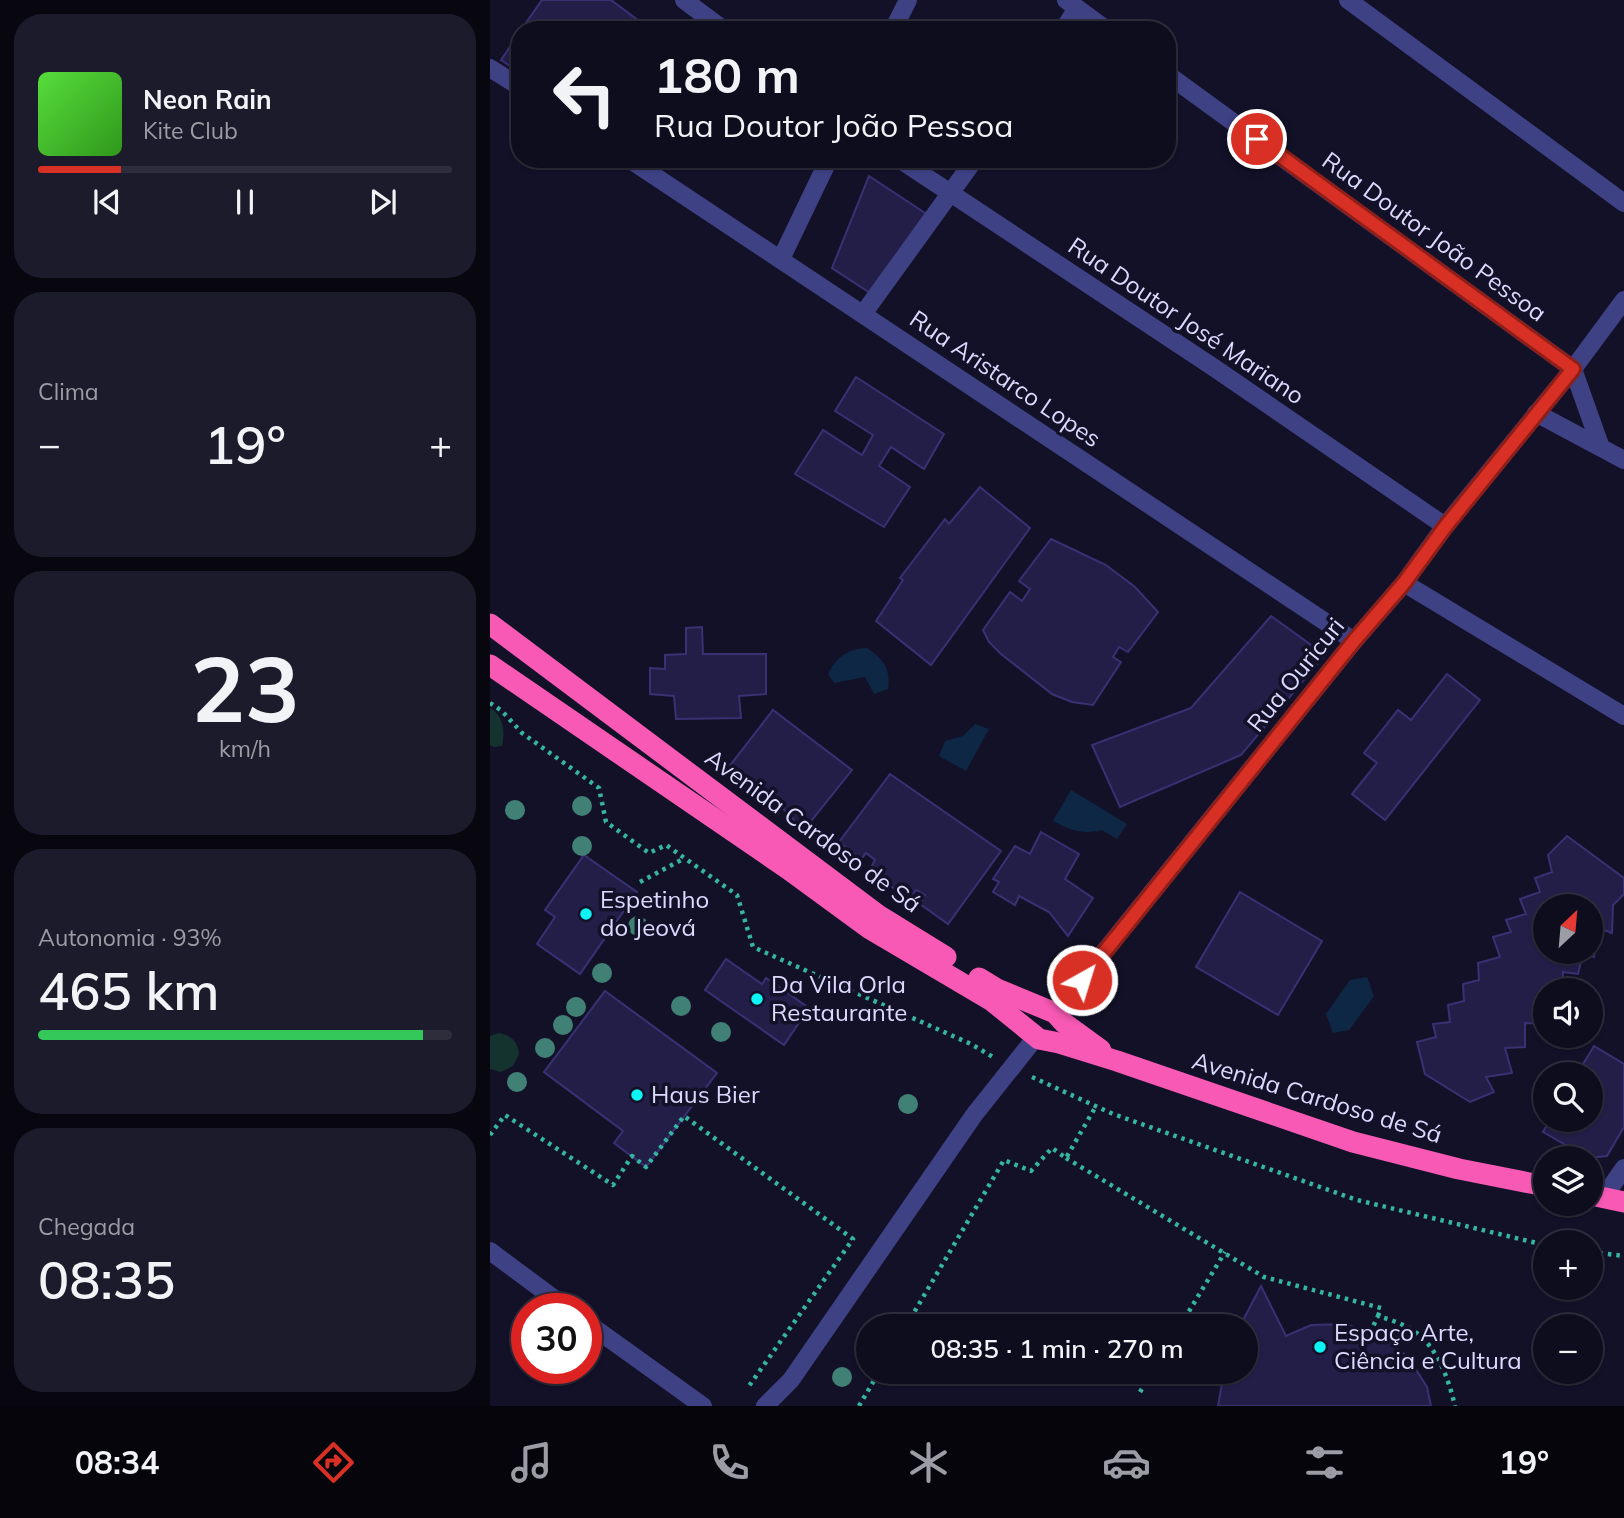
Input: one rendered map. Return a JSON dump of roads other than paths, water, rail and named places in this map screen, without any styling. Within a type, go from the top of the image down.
[{"type":"highway","name":"Avenida Cardoso de Sá","points":[[490,624],[878,915],[1116,1062],[1353,1142],[1460,1169],[1533,1184]]},
{"type":"highway","name":"Avenida Cardoso de Sá","points":[[490,665],[788,869],[870,929],[992,1001],[1032,1033],[1048,1042],[1055,1022]]},
{"type":"highway","points":[[1032,1033],[1026,1020],[1027,1015],[1034,1009],[1055,1022]]},
{"type":"highway","points":[[1603,1197],[1624,1202]]},
{"type":"street","points":[[684,0],[712,21]]},
{"type":"street","points":[[898,21],[908,0]]},
{"type":"street","points":[[1348,0],[1624,203]]},
{"type":"street","points":[[1066,21],[1072,4],[1095,21]]},
{"type":"street","points":[[490,68],[511,82]]},
{"type":"street","name":"Rua Doutor João Pessoa","points":[[1176,81],[1573,369]]},
{"type":"street","name":"Rua Aristarco Lopes","points":[[643,168],[1354,641]]},
{"type":"street","points":[[781,260],[825,168]]},
{"type":"street","name":"Rua Doutor José Mariano","points":[[912,168],[1213,367],[1445,527]]},
{"type":"street","points":[[863,314],[969,168]]},
{"type":"street","name":"Rua Ouricuri","points":[[1055,1022],[1354,641],[1404,583],[1445,527],[1573,369],[1624,300]]},
{"type":"street","points":[[1573,369],[1600,445]]},
{"type":"street","points":[[1536,413],[1624,460]]},
{"type":"street","points":[[1404,583],[1624,716]]},
{"type":"street","points":[[765,1406],[791,1380],[1032,1033]]},
{"type":"street","points":[[1603,1190],[1624,1168]]},
{"type":"street","points":[[490,1251],[546,1293]]},
{"type":"street","points":[[602,1333],[703,1406]]},
{"type":"water","points":[[867,648],[885,665],[888,689],[874,694],[865,677],[834,683],[828,674],[835,663],[848,652]]},
{"type":"water","points":[[975,724],[989,729],[966,771],[939,756],[945,741],[963,736]]},
{"type":"water","points":[[1071,790],[1127,824],[1117,839],[1102,830],[1077,831],[1053,821]]},
{"type":"water","points":[[1367,977],[1374,996],[1349,1030],[1333,1033],[1326,1014],[1350,980]]},
{"type":"place","name":"Espetinho do Jeová","points":[[586,914]]},
{"type":"place","name":"Da Vila Orla Restaurante","points":[[757,999]]},
{"type":"place","name":"Haus Bier","points":[[637,1095]]},
{"type":"place","name":"Espaço Arte, Ciência e Cultura","points":[[1320,1347]]}]
